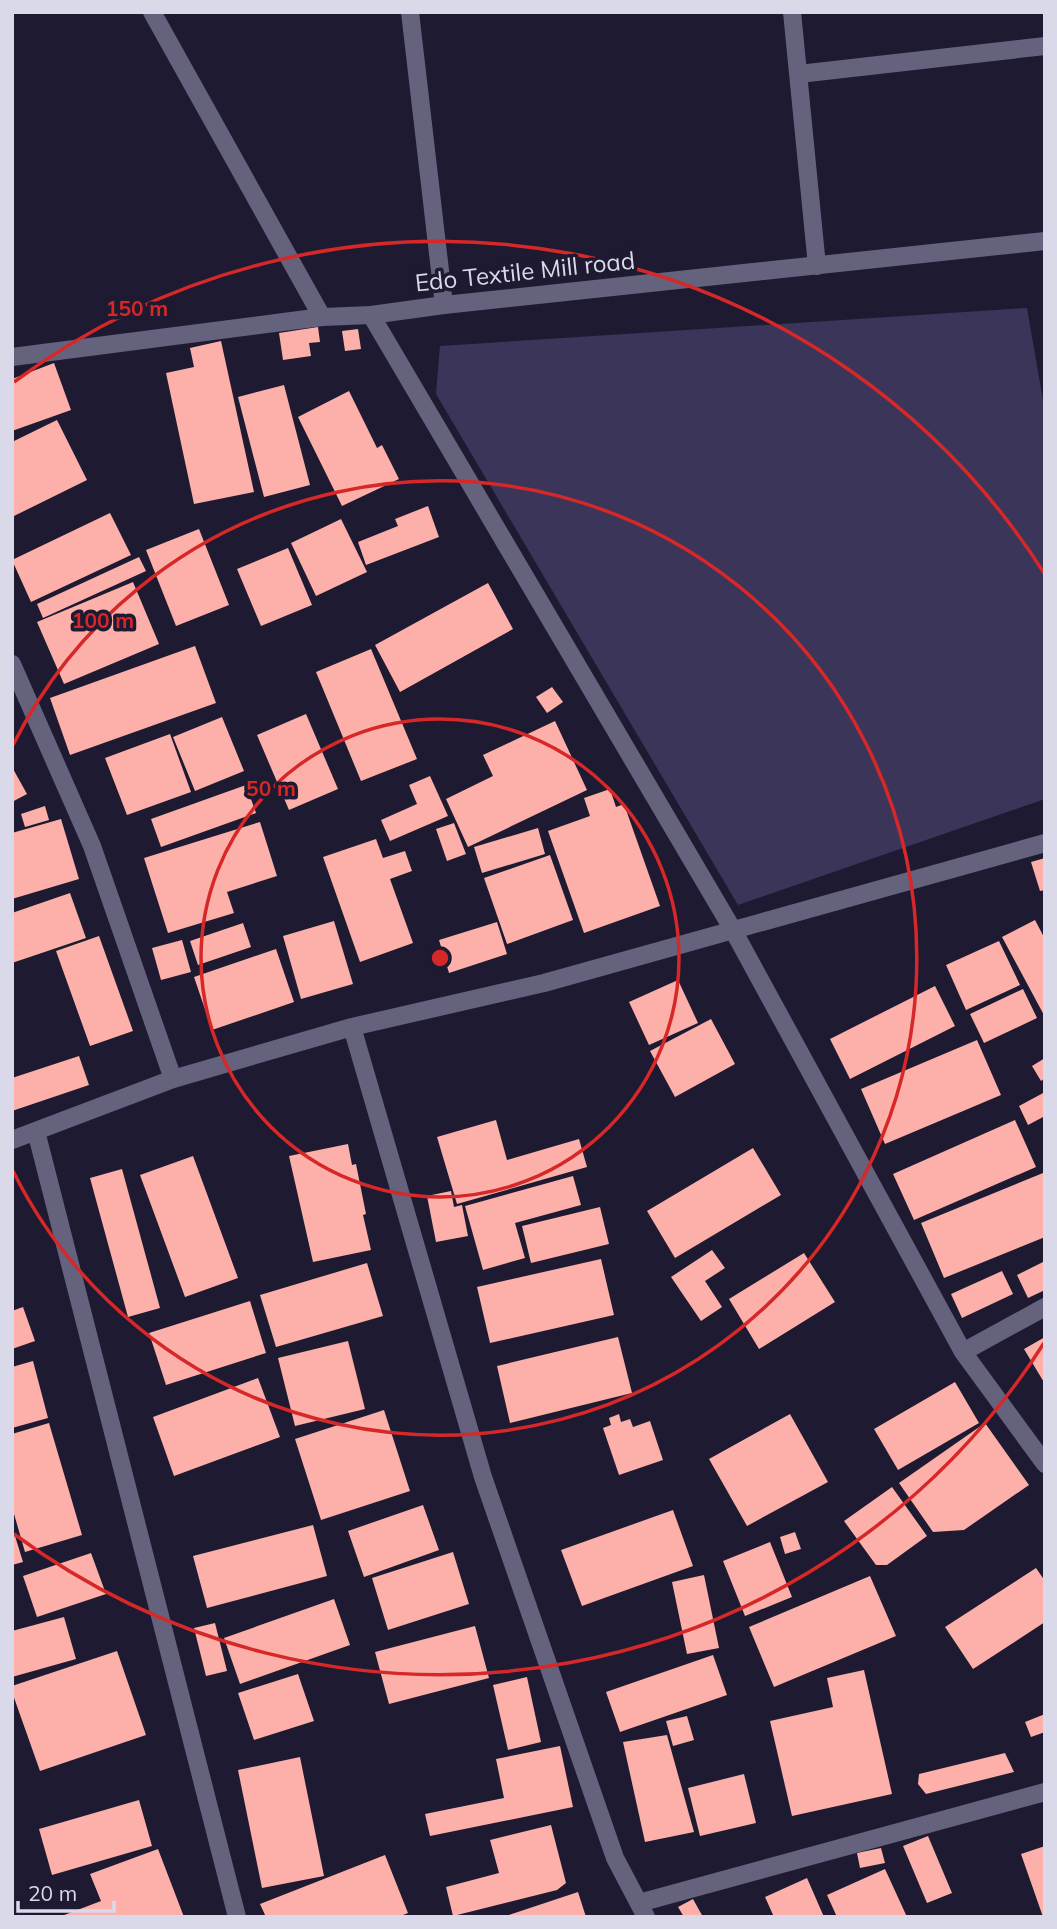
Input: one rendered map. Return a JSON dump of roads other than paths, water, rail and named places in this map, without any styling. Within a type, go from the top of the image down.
[{"type":"street","points":[[152,12],[322,317]]},
{"type":"street","points":[[410,12],[444,304]]},
{"type":"street","points":[[792,12],[817,266]]},
{"type":"street","points":[[799,74],[1045,46]]},
{"type":"street","name":"Edo Textile Mill road","points":[[12,357],[322,317],[371,315],[444,304],[1045,241]]},
{"type":"street","points":[[371,315],[733,930],[963,1352],[1045,1464]]},
{"type":"street","points":[[12,664],[92,846],[173,1079]]},
{"type":"street","points":[[12,1140],[173,1079],[352,1027],[544,983],[1045,843]]},
{"type":"street","points":[[352,1027],[483,1477],[615,1858],[643,1910],[1045,1792]]},
{"type":"street","points":[[36,1131],[237,1917]]},
{"type":"street","points":[[963,1352],[1045,1307]]}]
